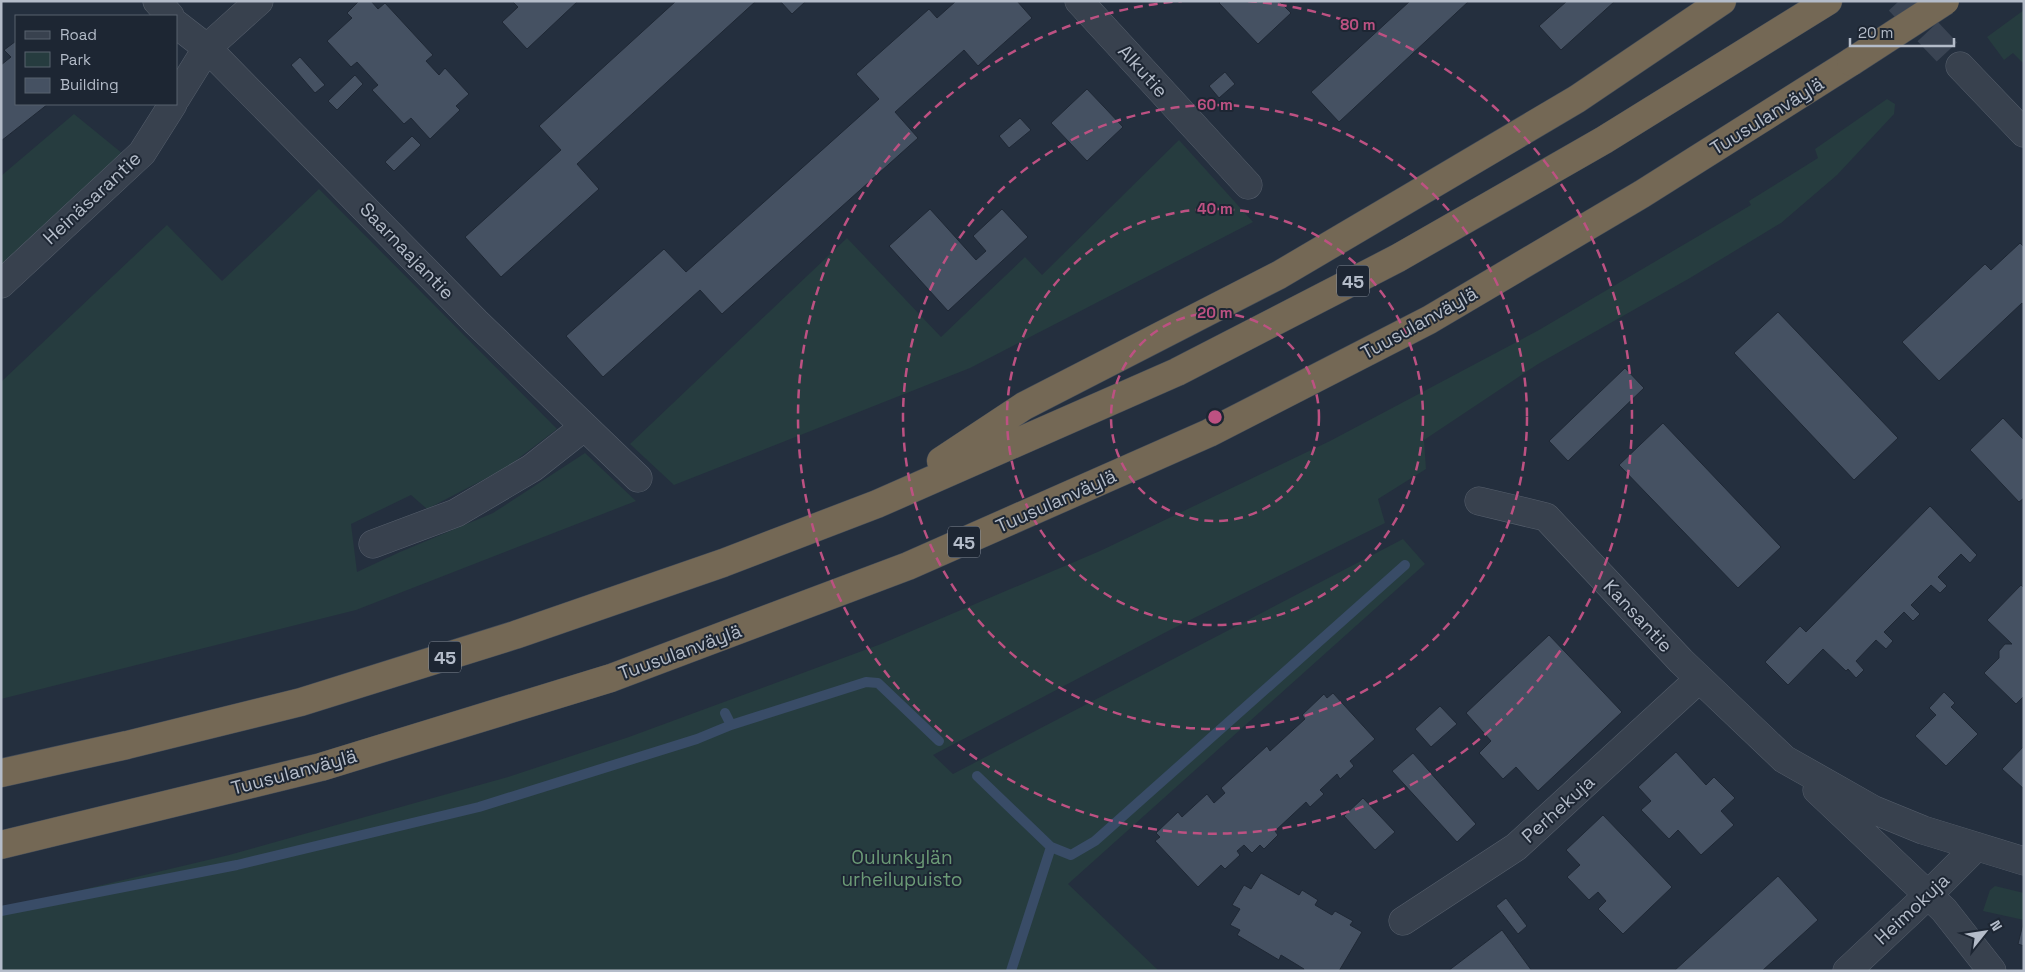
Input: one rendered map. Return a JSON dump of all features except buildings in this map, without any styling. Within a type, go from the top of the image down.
[{"type":"highway","points":[[877,504],[1024,406],[1279,275],[1578,99],[1722,1]]},
{"type":"highway","name":"Tuusulanväylä","points":[[1,845],[330,764],[610,678],[908,566],[1209,434],[1429,320],[1642,194],[1945,1]]},
{"type":"highway","name":"45","points":[[1,773],[127,745],[301,702],[515,635],[723,563],[877,504],[1177,372],[1398,258],[1604,140],[1817,8]]},
{"type":"street","points":[[158,1],[169,15]]},
{"type":"street","points":[[178,95],[207,48],[259,1]]},
{"type":"street","name":"Alkutie","points":[[1079,1],[1248,185]]},
{"type":"street","name":"Saarnaajantie","points":[[178,26],[207,48],[476,322],[638,478]]},
{"type":"street","points":[[1960,66],[2024,133]]},
{"type":"street","name":"Heinäsarantie","points":[[1,284],[142,153],[172,105]]},
{"type":"street","points":[[373,544],[456,514],[532,468],[584,427]]},
{"type":"street","name":"Kansantie","points":[[1480,501],[1546,516],[1699,679],[1944,910],[1992,971]]},
{"type":"street","name":"Perhekuja","points":[[1403,921],[1516,847],[1699,679]]},
{"type":"street","name":"Kansantie","points":[[1784,758],[1874,810],[1923,830],[2024,861]]},
{"type":"street","name":"Heimokuja","points":[[1847,971],[1976,847]]},
{"type":"green space","points":[[2024,10],[2024,64],[2013,53],[2004,60],[1987,37]]},
{"type":"green space","name":"Oulunkylän urheilupuisto","points":[[1887,99],[1895,104],[1894,114],[1837,175],[1781,223],[1690,278],[1538,364],[1424,440],[1426,469],[1378,499],[1385,523],[1168,631],[933,755],[953,774],[1403,539],[1425,564],[1068,884],[1159,971],[1,971],[1,909],[229,855],[508,777],[629,737],[881,644],[1100,551],[1330,441],[1539,330],[1751,205],[1749,201],[1818,158],[1815,149]]},
{"type":"green space","points":[[74,114],[128,158],[1,270],[1,176]]},
{"type":"green space","points":[[1179,140],[1253,222],[970,368],[674,485],[630,444],[847,238],[941,337],[1025,257],[1042,275]]},
{"type":"green space","points":[[319,189],[557,429],[506,468],[427,509],[411,495],[351,524],[357,572],[493,513],[585,453],[636,501],[356,610],[1,699],[1,382],[167,225],[222,281]]},
{"type":"green space","points":[[1995,886],[2024,893],[2024,920],[1983,911],[1990,890]]},
{"type":"waterway","points":[[977,776],[1051,847],[1071,855],[1095,841],[1405,565]]},
{"type":"waterway","points":[[725,713],[731,725],[866,682],[878,683],[939,741]]},
{"type":"waterway","points":[[1,911],[237,865],[479,807],[697,739],[731,725]]},
{"type":"waterway","points":[[1011,971],[1051,847]]},
{"type":"tunnel","points":[[1899,1],[1960,66]]}]
